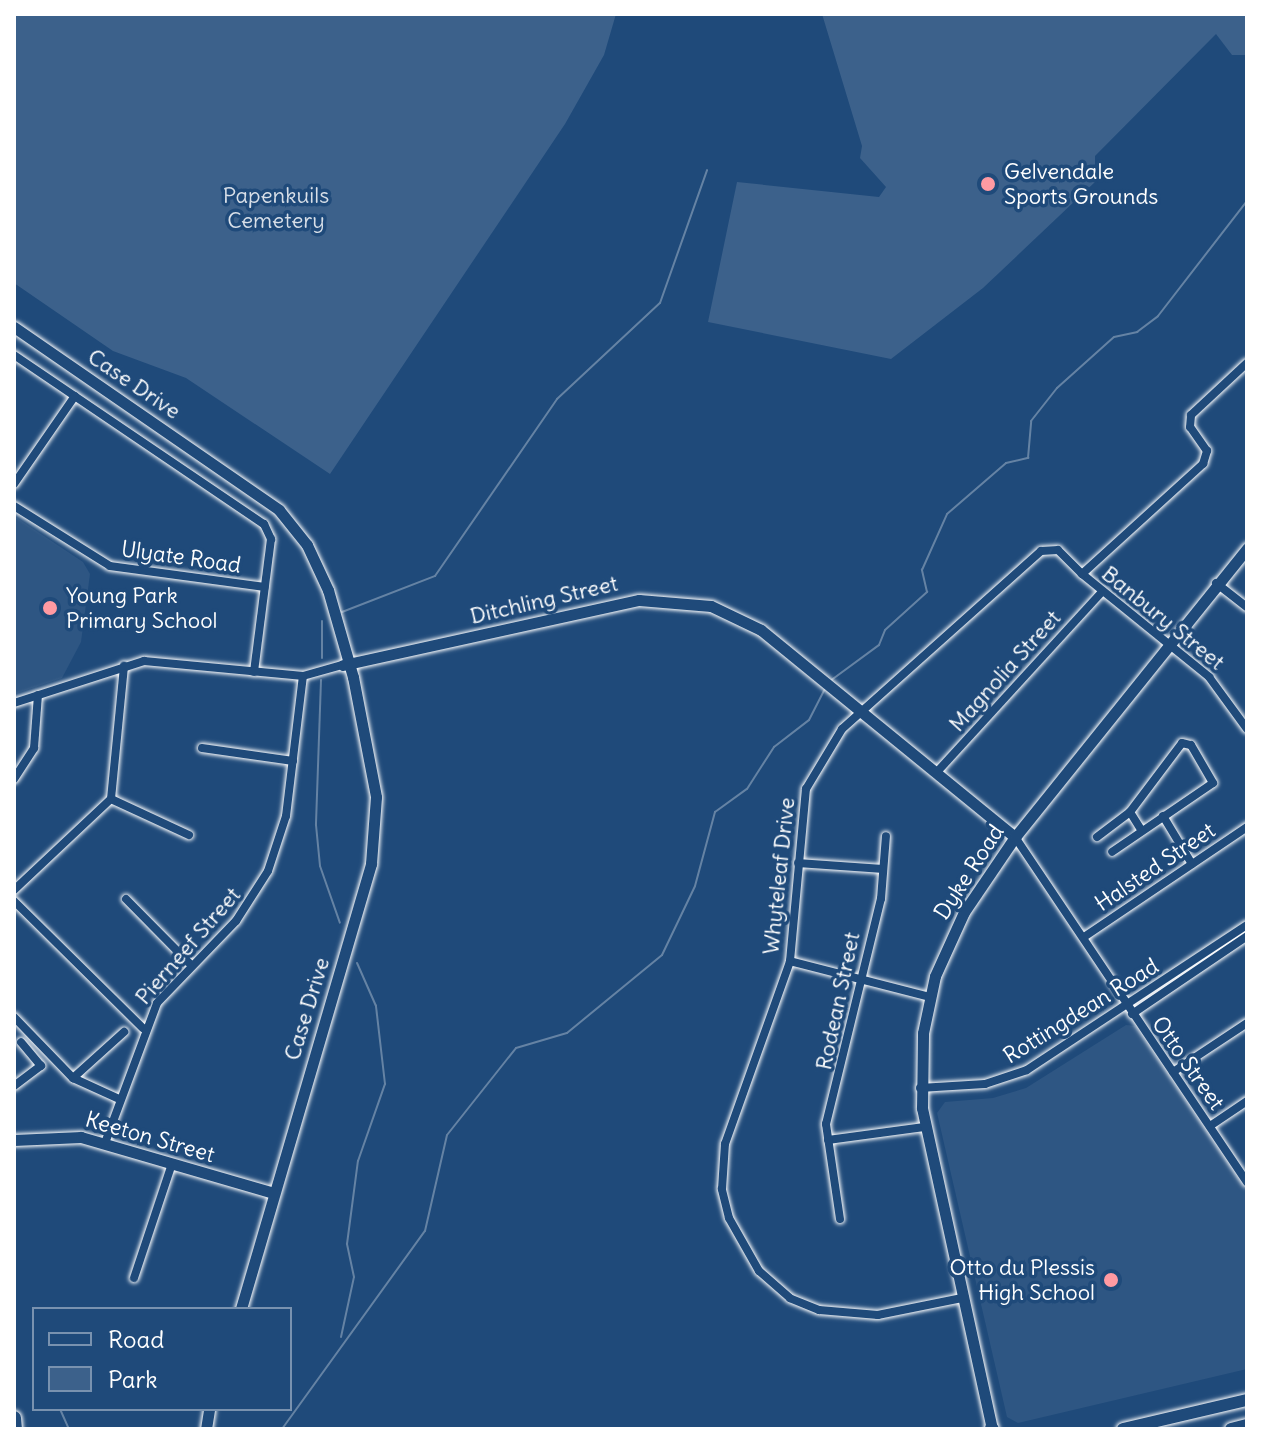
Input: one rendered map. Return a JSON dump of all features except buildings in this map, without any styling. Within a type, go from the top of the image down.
[{"type":"highway","points":[[14,1418],[15,1429]]},
{"type":"main road","points":[[1123,1429],[1247,1400]]},
{"type":"main road","points":[[1231,1429],[1247,1425]]},
{"type":"street","name":"Case Drive","points":[[14,327],[268,499],[300,535],[323,582],[360,718],[376,797],[371,864],[242,1307]]},
{"type":"street","points":[[14,355],[264,524],[271,539],[254,672]]},
{"type":"street","points":[[1082,574],[1203,464],[1207,451],[1190,427],[1191,415],[1246,366]]},
{"type":"street","points":[[14,484],[75,396]]},
{"type":"street","name":"Ulyate Road","points":[[14,506],[110,566],[265,587]]},
{"type":"street","name":"Dyke Road","points":[[992,1429],[924,1127],[920,1088],[930,997],[964,912],[1015,837],[1214,582],[1247,548]]},
{"type":"street","name":"Whyteleaf Drive","points":[[962,1298],[883,1315],[819,1310],[772,1284],[735,1235],[722,1189],[725,1144],[790,961],[798,863],[811,776],[825,749],[860,712],[1044,549],[1058,550],[1082,574]]},
{"type":"street","name":"Banbury Street","points":[[1082,574],[1101,593],[1215,683],[1247,729]]},
{"type":"street","points":[[1214,582],[1247,607]]},
{"type":"street","name":"Magnolia Street","points":[[936,773],[1101,593]]},
{"type":"street","name":"Ditchling Street","points":[[14,703],[144,661],[303,676],[639,600],[677,599],[745,621],[1015,837]]},
{"type":"street","points":[[14,890],[111,799],[124,666]]},
{"type":"street","name":"Pierneef Street","points":[[105,1143],[143,1028],[160,998],[244,911],[268,871],[286,816],[303,676]]},
{"type":"street","points":[[14,779],[34,748],[38,695]]},
{"type":"street","points":[[1097,837],[1130,812],[1180,746],[1190,744],[1214,781],[1112,852]]},
{"type":"street","points":[[202,748],[293,761]]},
{"type":"street","points":[[111,799],[189,835]]},
{"type":"street","points":[[1130,812],[1142,831]]},
{"type":"street","points":[[1163,816],[1192,864]]},
{"type":"street","name":"Halsted Street","points":[[1084,937],[1247,827]]},
{"type":"street","name":"Rodean Street","points":[[840,1219],[828,1140],[828,1115],[846,1062],[857,978],[880,904],[886,836]]},
{"type":"street","name":"Otto Street","points":[[1015,837],[1084,937],[1132,1014],[1245,1176]]},
{"type":"street","points":[[798,863],[883,869]]},
{"type":"street","points":[[126,899],[192,966]]},
{"type":"street","points":[[14,901],[143,1028]]},
{"type":"street","name":"Rottingdean Road","points":[[920,1088],[1011,1078],[1247,925]]},
{"type":"street","points":[[1132,1014],[1247,936]]},
{"type":"street","points":[[790,961],[930,997]]},
{"type":"street","points":[[14,1017],[73,1078],[119,1099]]},
{"type":"street","points":[[1173,1072],[1247,1023]]},
{"type":"street","points":[[73,1078],[124,1032]]},
{"type":"street","points":[[14,1086],[41,1066],[17,1045],[30,1034]]},
{"type":"street","points":[[1210,1126],[1247,1101]]},
{"type":"street","points":[[828,1140],[924,1127]]},
{"type":"street","name":"Keeton Street","points":[[14,1140],[59,1134],[105,1143],[274,1193]]},
{"type":"street","points":[[134,1278],[172,1164]]},
{"type":"shaded area","name":"Young Park Primary School","points":[[14,516],[83,562],[90,574],[81,642],[62,678],[14,694]]},
{"type":"shaded area","name":"Otto du Plessis High School","points":[[1126,1025],[1135,1026],[1247,1192],[1247,1369],[1018,1423],[1007,1417],[937,1113],[945,1102],[993,1098],[1026,1088]]},
{"type":"green space","name":"Papenkuils Cemetery","points":[[14,14],[616,14],[604,55],[565,124],[330,474],[186,378],[113,351],[14,283]]},
{"type":"green space","name":"Gelvendale Sports Grounds","points":[[822,14],[1247,14],[1247,55],[1232,55],[1216,34],[1095,156],[1095,182],[983,288],[891,359],[708,322],[737,182],[879,197],[886,187],[860,158],[862,146]]},
{"type":"waterway","points":[[342,612],[435,576],[557,399],[660,303],[707,170]]},
{"type":"waterway","points":[[830,681],[879,645],[885,630],[927,592],[922,570],[947,514],[1006,463],[1028,458],[1031,421],[1057,388],[1114,337],[1137,332],[1158,316],[1247,201]]},
{"type":"waterway","points":[[322,621],[322,658]]},
{"type":"waterway","points":[[321,680],[316,825],[320,866],[340,923]]},
{"type":"waterway","points":[[282,1429],[425,1231],[447,1135],[516,1048],[567,1033],[662,955],[695,886],[715,812],[747,789],[774,747],[809,720],[824,690]]},
{"type":"waterway","points":[[341,1337],[354,1277],[347,1244],[358,1161],[385,1084],[376,1006],[357,963]]},
{"type":"waterway","points":[[61,1411],[69,1429]]},
{"type":"place","name":"Gelvendale Sports Grounds","points":[[988,184]]},
{"type":"place","name":"Young Park Primary School","points":[[50,608]]},
{"type":"place","name":"Otto du Plessis High School","points":[[1111,1280]]}]
